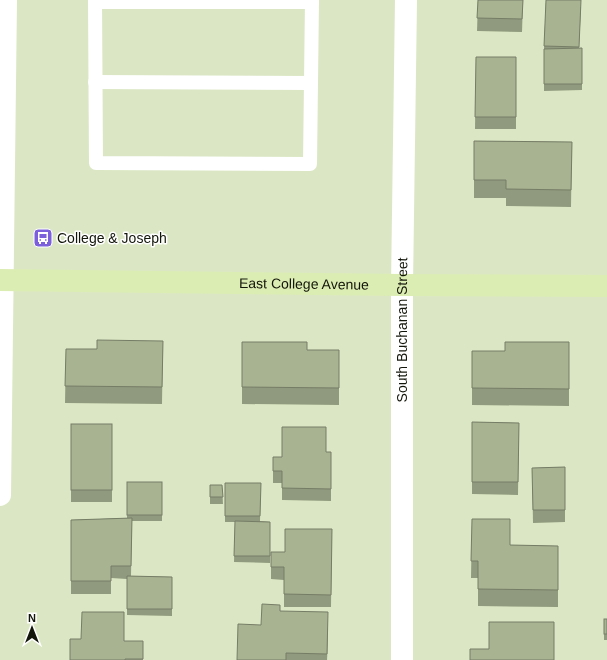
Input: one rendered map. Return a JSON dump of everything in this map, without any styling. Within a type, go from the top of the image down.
[{"type":"main road","name":"East College Avenue","points":[[1,280],[607,286]]},
{"type":"street","points":[[0,495],[1,280],[6,0]]},
{"type":"street","name":"South Buchanan Street","points":[[402,660],[402,285],[406,0]]},
{"type":"lane","points":[[95,1],[312,1],[310,164],[96,163],[95,1]]},
{"type":"lane","points":[[95,82],[311,83]]},
{"type":"building","points":[[478,0],[523,0],[522,19],[477,18]]},
{"type":"building","points":[[546,0],[581,0],[579,47],[544,46]]},
{"type":"building","points":[[582,48],[582,84],[544,84],[544,49]]},
{"type":"building","points":[[476,57],[516,57],[516,117],[475,117]]},
{"type":"building","points":[[474,141],[572,142],[571,190],[506,189],[506,180],[474,180]]},
{"type":"building","points":[[97,340],[163,341],[162,387],[65,386],[66,349],[97,349]]},
{"type":"building","points":[[242,342],[307,342],[307,350],[339,350],[339,388],[242,387]]},
{"type":"building","points":[[505,342],[569,342],[569,389],[472,388],[472,351],[505,351]]},
{"type":"building","points":[[472,422],[519,423],[518,482],[472,482]]},
{"type":"building","points":[[71,424],[112,424],[112,490],[71,490]]},
{"type":"building","points":[[282,427],[326,427],[326,452],[331,452],[331,489],[282,488],[282,471],[273,471],[273,457],[282,457]]},
{"type":"building","points":[[565,467],[565,510],[533,510],[532,468]]},
{"type":"building","points":[[127,482],[162,482],[162,515],[127,515]]},
{"type":"building","points":[[225,483],[261,483],[260,516],[225,516]]},
{"type":"building","points":[[210,485],[222,485],[223,497],[210,497]]},
{"type":"building","points":[[132,518],[131,566],[111,566],[111,581],[71,581],[71,520]]},
{"type":"building","points":[[472,519],[510,519],[510,545],[558,546],[558,590],[478,589],[478,561],[471,561]]},
{"type":"building","points":[[235,521],[270,522],[270,556],[234,556]]},
{"type":"building","points":[[285,529],[332,529],[331,595],[284,594],[284,567],[271,567],[271,552],[285,552]]},
{"type":"building","points":[[127,576],[172,577],[172,609],[127,609]]},
{"type":"building","points":[[262,604],[280,605],[280,611],[328,612],[327,654],[286,653],[286,660],[237,660],[238,624],[261,625]]},
{"type":"building","points":[[82,612],[124,612],[124,641],[143,641],[143,659],[70,660],[70,639],[81,639]]},
{"type":"building","points":[[604,619],[607,619],[607,634],[604,634]]},
{"type":"building","points":[[489,622],[554,622],[554,660],[470,660],[470,649],[489,649]]},
{"type":"place","name":"College & Joseph","points":[[43,238]]}]
